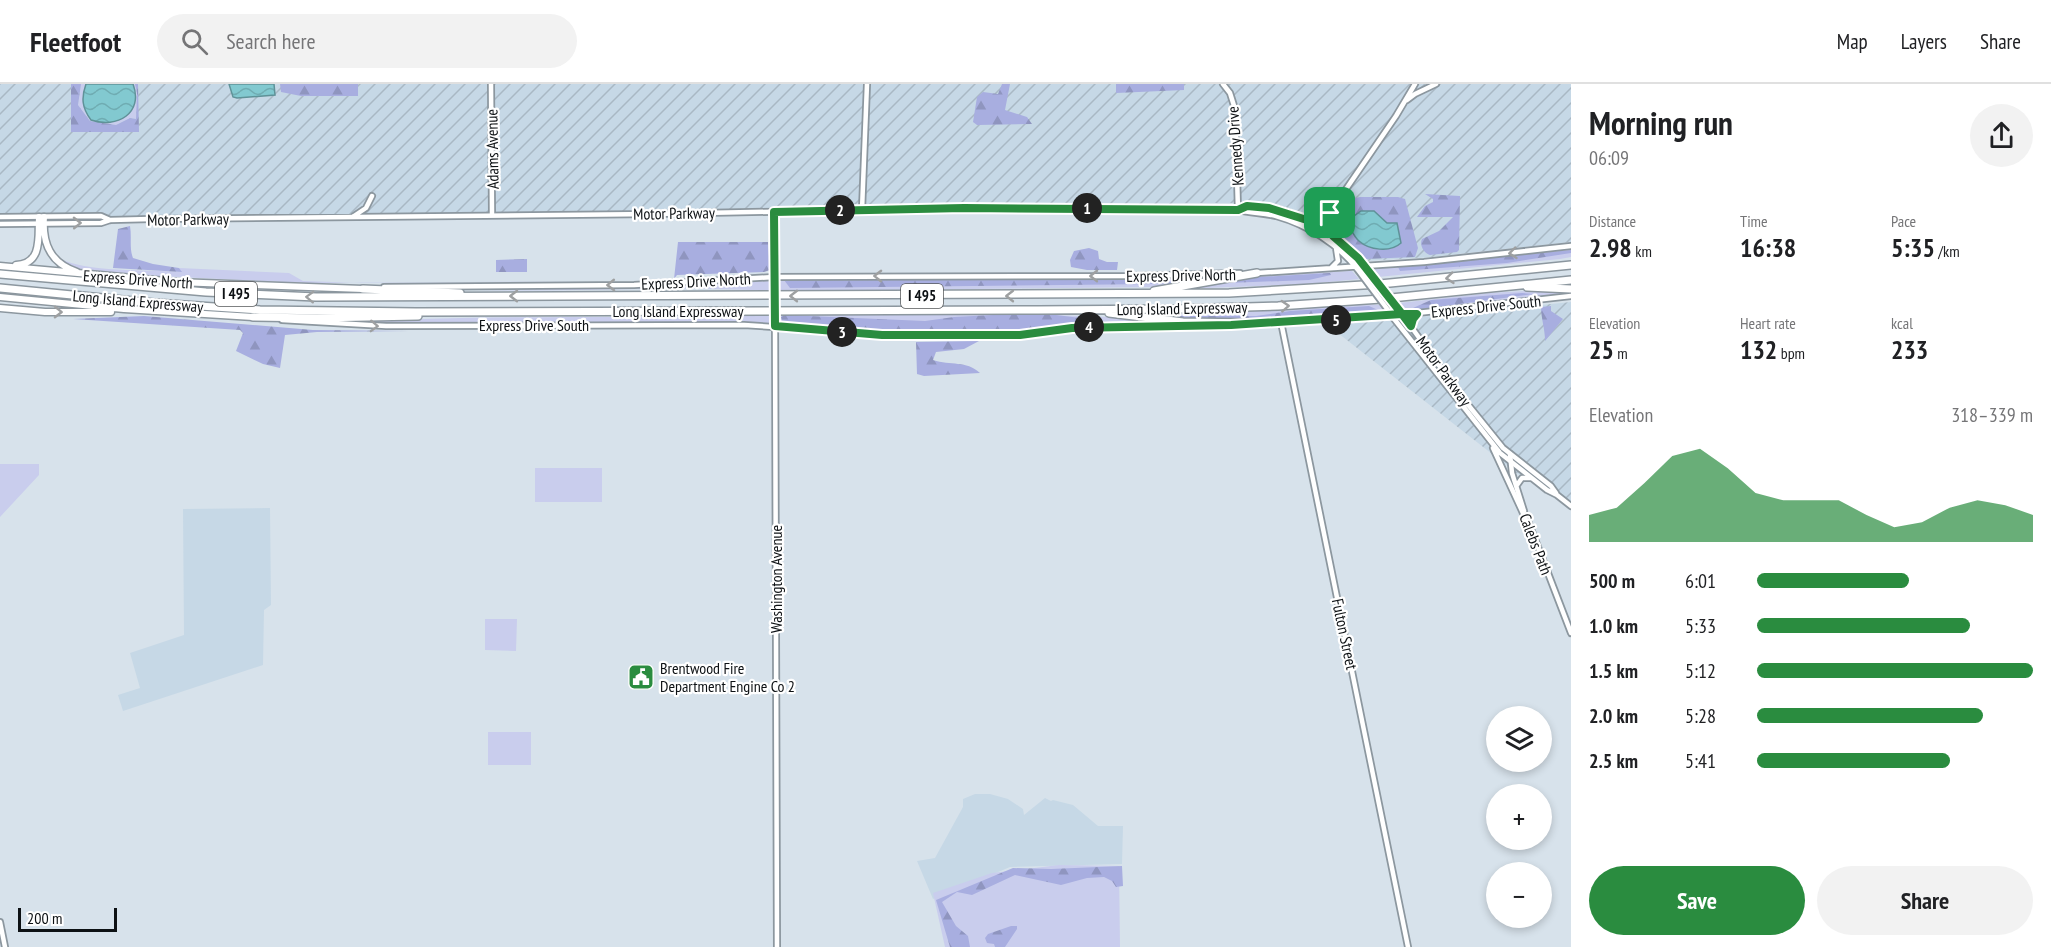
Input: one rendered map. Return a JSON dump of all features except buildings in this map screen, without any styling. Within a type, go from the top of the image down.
[{"type":"highway","points":[[0,266],[24,265],[32,260],[38,249],[41,220]]},
{"type":"highway","points":[[41,220],[46,244],[53,257],[69,269],[92,275]]},
{"type":"highway","points":[[1489,274],[1571,261]]},
{"type":"highway","name":"Long Island Expressway","points":[[0,274],[109,285],[316,297],[1069,296],[1277,291],[1380,284],[1571,265]]},
{"type":"highway","name":"Express Drive North","points":[[0,266],[220,285],[363,288]]},
{"type":"highway","points":[[1069,296],[1175,288],[1257,273]]},
{"type":"highway","name":"Long Island Expressway","points":[[0,288],[154,303],[260,310],[1038,310],[1278,306],[1381,299],[1571,279]]},
{"type":"highway","points":[[1510,285],[1571,289]]},
{"type":"highway","points":[[363,288],[457,292],[474,296]]},
{"type":"highway","name":"Express Drive South","points":[[0,297],[151,311],[253,316]]},
{"type":"highway","points":[[0,308],[54,312],[151,311]]},
{"type":"highway","points":[[253,316],[324,318],[426,316],[461,310]]},
{"type":"highway","points":[[1038,310],[1097,312],[1188,322],[1254,323]]},
{"type":"main road","name":"Adams Avenue","points":[[491,84],[492,214]]},
{"type":"main road","points":[[862,210],[867,84]]},
{"type":"main road","name":"Kennedy Drive","points":[[1223,84],[1230,93],[1235,109],[1238,210]]},
{"type":"main road","points":[[1316,233],[1415,84]]},
{"type":"main road","points":[[1405,102],[1414,94],[1436,84]]},
{"type":"main road","points":[[353,216],[366,208],[372,196]]},
{"type":"main road","name":"Motor Parkway","points":[[1238,210],[1247,206],[1269,208],[1306,220],[1333,236],[1352,252],[1411,326],[1461,396],[1510,454],[1551,486],[1557,495]]},
{"type":"main road","name":"Motor Parkway","points":[[0,217],[101,223],[110,220],[964,208],[1238,210],[1276,216],[1316,233],[1357,268],[1491,442],[1511,463],[1571,506]]},
{"type":"main road","name":"Washington Avenue","points":[[774,212],[777,947]]},
{"type":"main road","points":[[1306,220],[1322,218],[1330,213]]},
{"type":"main road","points":[[1330,213],[1329,225],[1333,236]]},
{"type":"main road","name":"Motor Parkway","points":[[0,224],[41,220]]},
{"type":"main road","name":"Express Drive North","points":[[363,288],[646,284],[774,277],[1130,276],[1257,273],[1357,268],[1571,246]]},
{"type":"main road","points":[[1331,268],[1338,261],[1336,248]]},
{"type":"main road","name":"Express Drive South","points":[[253,316],[302,322],[386,326],[724,324],[882,335],[1005,335],[1072,328],[1281,322],[1389,312],[1417,314],[1571,296]]},
{"type":"main road","points":[[1411,326],[1417,314]]},
{"type":"main road","name":"Fulton Street","points":[[1281,322],[1408,947]]},
{"type":"main road","points":[[1491,442],[1528,524]]},
{"type":"main road","name":"Calebs Path","points":[[1510,454],[1516,488],[1528,524],[1571,633]]},
{"type":"main road","points":[[1516,488],[1522,478],[1533,478]]},
{"type":"main road","points":[[0,922],[5,947]]},
{"type":"shaded area","points":[[0,84],[1571,84],[1571,242],[1431,257],[1364,261],[1337,232],[1298,212],[1277,205],[1256,203],[1190,203],[1069,209],[0,223]]},
{"type":"shaded area","points":[[81,84],[135,84],[136,119],[130,118],[116,125],[90,121],[78,105]]},
{"type":"shaded area","points":[[46,228],[51,248],[59,258],[84,266],[117,270],[181,272],[179,268],[289,273],[303,281],[353,283],[304,283],[79,270],[64,264],[53,254],[46,241]]},
{"type":"shaded area","points":[[1571,248],[1571,257],[1560,259],[1378,277],[1373,270],[1375,268]]},
{"type":"shaded area","points":[[1352,271],[1359,279],[1308,284],[1179,289],[1263,276]]},
{"type":"shaded area","points":[[1218,277],[1157,287],[780,291],[782,280]]},
{"type":"shaded area","points":[[767,280],[771,283],[771,291],[447,289],[618,288]]},
{"type":"shaded area","points":[[1571,291],[1571,293],[1405,311],[1399,303],[1489,293]]},
{"type":"shaded area","points":[[1571,302],[1571,508],[1515,472],[1329,326]]},
{"type":"shaded area","points":[[1379,305],[1384,311],[1324,317],[1218,321],[1193,321],[1137,314],[1242,312]]},
{"type":"shaded area","points":[[1021,314],[1110,317],[1167,323],[1167,325],[1076,326],[1026,333],[888,334],[780,325],[780,315]]},
{"type":"shaded area","points":[[770,315],[769,324],[390,324],[355,322],[459,318]]},
{"type":"shaded area","points":[[0,464],[39,464],[39,475],[0,517]]},
{"type":"shaded area","points":[[535,468],[602,468],[602,502],[535,502]]},
{"type":"shaded area","points":[[270,508],[271,605],[264,610],[263,665],[123,711],[118,695],[140,688],[130,653],[184,635],[183,509]]},
{"type":"shaded area","points":[[485,619],[517,619],[516,651],[485,650]]},
{"type":"shaded area","points":[[488,732],[531,732],[531,765],[488,765]]},
{"type":"shaded area","points":[[975,794],[990,794],[1008,799],[1023,809],[1024,815],[1045,798],[1073,805],[1098,826],[1123,826],[1122,864],[1010,867],[933,899],[917,861],[935,858],[963,807],[963,799]]},
{"type":"shaded area","points":[[1059,865],[1119,866],[1120,947],[945,947],[933,893],[992,873]]},
{"type":"green space","points":[[71,84],[81,84],[78,105],[90,121],[116,125],[130,118],[136,119],[135,84],[138,84],[139,132],[71,132]]},
{"type":"green space","points":[[280,84],[358,84],[358,96],[301,96],[281,92]]},
{"type":"green space","points":[[1002,84],[1010,84],[1005,110],[1027,117],[1032,124],[977,125],[973,122],[977,97],[983,92],[998,94]]},
{"type":"green space","points":[[1116,84],[1184,84],[1184,90],[1116,93]]},
{"type":"green space","points":[[1425,194],[1460,196],[1459,250],[1457,252],[1430,255],[1423,248],[1422,239],[1439,231],[1453,217],[1417,217],[1425,206],[1433,202],[1433,199]]},
{"type":"green space","points":[[1360,197],[1405,199],[1418,248],[1415,257],[1366,259],[1335,229],[1337,213],[1345,204]]},
{"type":"green space","points":[[130,226],[133,258],[179,268],[182,272],[113,268],[118,229]]},
{"type":"green space","points":[[678,242],[768,242],[770,270],[677,275],[674,279]]},
{"type":"green space","points":[[1089,248],[1098,251],[1099,259],[1118,262],[1117,270],[1087,270],[1071,267],[1070,260],[1074,251]]},
{"type":"green space","points":[[1571,250],[1571,253],[1507,263],[1400,271],[1398,267]]},
{"type":"green space","points":[[527,259],[527,272],[496,272],[496,260]]},
{"type":"green space","points":[[1330,273],[1331,275],[1309,280],[1227,283],[1259,277]]},
{"type":"green space","points":[[1193,278],[1180,283],[1156,284],[790,288],[784,280],[1053,280]]},
{"type":"green space","points":[[1534,294],[1422,309],[1413,308],[1431,300]]},
{"type":"green space","points":[[1369,306],[1378,310],[1251,321],[1175,316],[1256,316],[1290,311]]},
{"type":"green space","points":[[1551,306],[1551,311],[1563,319],[1545,341],[1541,307]]},
{"type":"green space","points":[[1012,314],[1048,314],[1129,324],[1056,326],[1032,331],[883,333],[783,324],[781,317],[785,315],[925,321]]},
{"type":"green space","points":[[144,316],[313,330],[409,331],[317,332],[285,335],[280,368],[263,364],[236,351],[243,333],[240,330],[73,319]]},
{"type":"green space","points":[[979,341],[964,349],[936,352],[933,360],[969,366],[980,373],[924,376],[917,374],[916,342]]},
{"type":"green space","points":[[1122,866],[1123,886],[1116,887],[1112,881],[1104,877],[1087,878],[1061,885],[1015,875],[972,895],[957,892],[942,902],[956,926],[968,936],[970,947],[950,947],[936,900],[1013,868]]},
{"type":"green space","points":[[1017,926],[1017,929],[1005,947],[995,947],[994,944],[987,943],[985,938],[988,934]]},
{"type":"water","points":[[86,84],[133,84],[135,103],[131,111],[119,120],[101,122],[91,120],[83,103]]},
{"type":"water","points":[[229,84],[274,84],[275,95],[237,98],[233,97]]},
{"type":"water","points":[[1361,211],[1374,211],[1387,223],[1397,223],[1401,243],[1391,248],[1380,249],[1368,247],[1359,241],[1348,224],[1350,219]]},
{"type":"place","name":"Brentwood Fire Department Engine Co 2","points":[[641,677]]},
{"type":"route","points":[[1330,213],[1310,221],[1286,212],[1247,206],[1238,210],[964,208],[774,212],[775,326],[882,335],[1020,335],[1072,328],[1231,325],[1402,314],[1411,326],[1417,314],[1402,314],[1358,258],[1333,236],[1329,225],[1330,213]]}]
